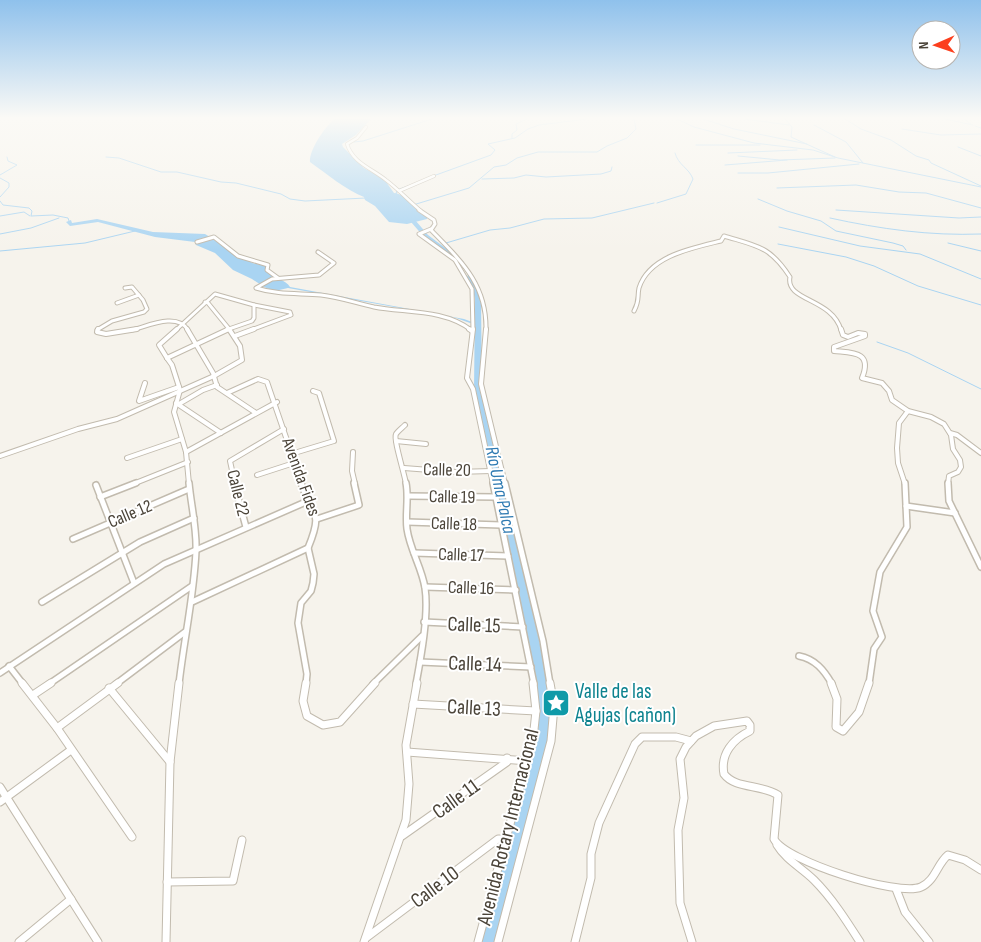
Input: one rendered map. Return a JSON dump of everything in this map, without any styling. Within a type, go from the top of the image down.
[{"type":"street","points":[[360,163],[382,177],[424,214],[434,220],[435,224],[425,231],[448,245],[464,262],[477,281],[483,296],[486,314],[486,339],[482,358],[481,384],[543,641],[554,706],[551,741],[498,942]]},
{"type":"street","points":[[399,191],[434,176]]},
{"type":"street","name":"Avenida Rotary Internacional","points":[[425,231],[420,235],[455,260],[471,286],[474,310],[466,378],[473,389],[516,590],[535,690],[536,711],[528,761],[478,942]]},
{"type":"street","points":[[634,311],[639,301],[639,289],[652,266],[694,248],[721,241],[724,236],[753,243],[779,260],[790,277],[789,285],[795,293],[815,302],[834,315],[840,324],[843,335],[848,337],[858,333],[865,334],[866,336],[846,342],[832,349],[836,352],[849,351],[857,354],[866,363],[866,371],[862,378],[882,383],[889,391],[892,400],[908,411],[938,420],[950,433],[961,466],[958,472],[949,476],[947,491],[955,513],[981,567]]},
{"type":"street","points":[[197,242],[214,237],[238,256],[268,265],[267,270],[279,278]]},
{"type":"street","points":[[318,252],[334,264],[324,272],[316,276],[268,280],[256,288],[280,294],[328,296],[379,308],[440,318],[461,324],[472,331]]},
{"type":"street","points":[[125,288],[132,287],[144,300],[146,310],[98,327],[97,332],[106,334],[124,332],[172,320],[185,324],[198,344],[217,385],[256,413]]},
{"type":"street","points":[[166,942],[170,762],[185,632],[192,602],[196,549],[194,518],[188,489],[188,462],[174,412],[180,388],[159,345],[217,293],[254,305],[290,312],[291,315],[235,336]]},
{"type":"street","points":[[117,303],[139,296]]},
{"type":"street","points":[[146,383],[140,401],[214,376],[242,360],[242,349],[235,336],[208,302],[206,302]]},
{"type":"street","points":[[167,358],[228,329],[252,321],[254,318],[254,305]]},
{"type":"street","name":"Avenida Fides","points":[[227,393],[261,379],[267,382],[277,402],[294,463],[318,522],[308,548]]},
{"type":"street","points":[[177,403],[217,385]]},
{"type":"street","points":[[0,456],[78,429],[117,419],[180,388]]},
{"type":"street","points":[[291,454],[334,441],[319,393],[313,391]]},
{"type":"street","points":[[186,452],[277,402]]},
{"type":"street","points":[[177,403],[221,434]]},
{"type":"street","points":[[799,656],[809,658],[816,663],[830,683],[837,696],[836,727],[843,731],[862,707],[872,667],[872,651],[882,637],[873,611],[880,572],[907,527],[906,481],[898,463],[897,431],[902,417],[908,411]]},
{"type":"street","points":[[365,940],[406,820],[409,784],[408,752],[406,746],[420,662],[424,622],[425,587],[414,553],[407,522],[408,496],[404,468],[396,441],[396,434],[405,425]]},
{"type":"street","name":"Calle 22","points":[[246,527],[230,461],[284,429]]},
{"type":"street","points":[[950,433],[957,435],[981,453]]},
{"type":"street","points":[[127,458],[182,439]]},
{"type":"street","points":[[396,441],[426,444]]},
{"type":"street","points":[[317,519],[358,507],[352,471],[352,452]]},
{"type":"street","points":[[100,497],[188,462]]},
{"type":"street","points":[[257,475],[294,463]]},
{"type":"street","name":"Calle 20","points":[[404,468],[456,472],[491,471]]},
{"type":"street","points":[[96,485],[134,583]]},
{"type":"street","name":"Calle 12","points":[[73,539],[188,489]]},
{"type":"street","name":"Calle 19","points":[[408,496],[495,497]]},
{"type":"street","points":[[0,673],[164,564],[308,501]]},
{"type":"street","points":[[906,506],[955,513]]},
{"type":"street","points":[[42,602],[140,542],[194,518]]},
{"type":"street","name":"Calle 18","points":[[407,522],[501,525]]},
{"type":"street","points":[[192,602],[308,548],[314,574],[313,582],[310,591],[301,603],[298,623],[307,674],[303,701],[307,716],[323,725],[340,722],[361,696],[422,636]]},
{"type":"street","name":"Calle 17","points":[[414,553],[508,556]]},
{"type":"street","points":[[33,695],[192,586]]},
{"type":"street","name":"Calle 16","points":[[425,587],[516,590]]},
{"type":"street","name":"Calle 15","points":[[424,622],[523,627]]},
{"type":"street","points":[[57,728],[185,632]]},
{"type":"street","name":"Calle 14","points":[[420,662],[531,667]]},
{"type":"street","points":[[9,666],[57,728],[132,838]]},
{"type":"street","points":[[109,688],[170,762]]},
{"type":"street","name":"Calle 13","points":[[413,704],[536,711]]},
{"type":"street","points":[[692,942],[680,903],[678,830],[684,798],[680,759],[696,736],[714,726],[747,721],[750,731],[741,735],[727,750],[722,765],[724,775],[734,783],[761,787],[778,795],[779,802],[774,838],[776,844],[840,909],[860,942]]},
{"type":"street","points":[[575,942],[591,878],[591,854],[599,823],[635,744],[642,737],[676,737],[691,741]]},
{"type":"street","points":[[3,800],[71,750]]},
{"type":"street","points":[[408,752],[528,761]]},
{"type":"street","name":"Calle 11","points":[[402,836],[507,762],[507,758]]},
{"type":"street","points":[[0,787],[3,800],[98,942]]},
{"type":"street","name":"Calle 10","points":[[365,940],[498,839],[506,839]]},
{"type":"street","points":[[166,882],[234,881],[242,840]]},
{"type":"street","points":[[776,844],[795,855],[834,871],[871,884],[896,889],[915,890],[927,885],[937,873],[943,858],[948,856],[965,860],[981,870]]},
{"type":"street","points":[[896,889],[905,912],[929,942]]},
{"type":"street","points":[[19,942],[71,899]]},
{"type":"water","points":[[311,163],[359,163],[364,168],[384,179],[394,193],[412,202],[427,219],[407,224],[389,222],[364,197],[343,186]]},
{"type":"water","points":[[97,219],[153,232],[205,234],[239,257],[248,259],[252,263],[267,266],[267,272],[290,287],[472,322],[288,288],[275,291],[233,270],[215,253],[196,245],[195,242],[155,237],[98,222],[70,226],[66,222],[71,220],[72,223]]},
{"type":"waterway","points":[[0,175],[17,165],[12,163]]},
{"type":"waterway","points":[[134,163],[161,172],[177,172],[221,182],[236,183],[281,194],[290,199],[305,201],[366,198]]},
{"type":"waterway","points":[[425,179],[469,163]]},
{"type":"waterway","points":[[413,205],[469,188],[494,167],[509,163]]},
{"type":"waterway","points":[[657,203],[686,194],[693,179],[681,163]]},
{"type":"waterway","points":[[725,165],[750,163]]},
{"type":"waterway","points":[[862,163],[981,187]]},
{"type":"waterway","points":[[931,163],[981,186]]},
{"type":"waterway","points":[[738,173],[768,173],[859,164]]},
{"type":"waterway","points":[[482,179],[514,178],[526,175],[546,177],[601,174],[611,171],[612,167]]},
{"type":"waterway","points":[[0,178],[9,183],[9,187],[0,197]]},
{"type":"waterway","points":[[777,188],[856,185],[899,192],[926,193],[981,208]]},
{"type":"waterway","points":[[396,194],[397,190],[408,186]]},
{"type":"waterway","points":[[758,199],[787,211],[821,221],[836,231],[893,243],[903,246],[906,250]]},
{"type":"waterway","points":[[0,201],[3,205],[29,208],[32,211],[31,216],[53,215],[68,218],[69,221]]},
{"type":"waterway","points":[[446,243],[490,230],[510,228],[544,219],[592,218],[654,203]]},
{"type":"waterway","points":[[836,210],[959,218],[981,217]]},
{"type":"waterway","points":[[0,216],[24,212],[30,216]]},
{"type":"waterway","name":"Río Uma Palca","points":[[407,214],[426,236],[462,263]]},
{"type":"waterway","points":[[0,234],[31,228],[59,218]]},
{"type":"waterway","points":[[830,218],[905,231],[981,234]]},
{"type":"waterway","points":[[779,227],[860,246],[920,254],[981,279]]},
{"type":"waterway","points":[[0,251],[85,243],[135,231]]},
{"type":"waterway","points":[[948,243],[981,251]]},
{"type":"waterway","points":[[778,244],[846,257],[874,266],[918,286],[981,305]]},
{"type":"waterway","name":"Río Uma Palca","points":[[470,276],[478,299],[478,390],[541,675],[545,712],[544,732],[537,763],[489,942]]},
{"type":"waterway","name":"Río Uma Palca","points":[[473,323],[478,326]]},
{"type":"waterway","points":[[877,342],[908,353],[981,389]]},
{"type":"place","name":"Valle de las Agujas (cañon)","points":[[556,703]]}]
